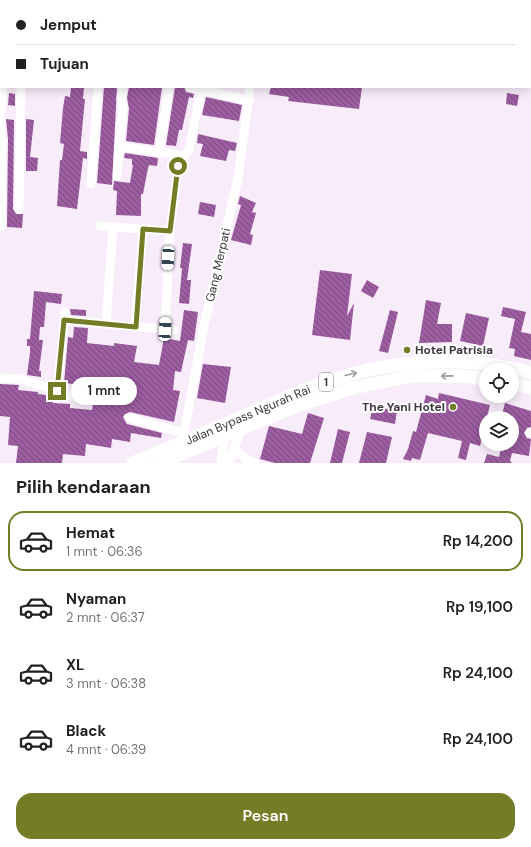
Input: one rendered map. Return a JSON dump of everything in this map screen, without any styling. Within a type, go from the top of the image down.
[{"type":"highway","name":"Jalan Bypass Ngurah Rai","points":[[134,463],[183,438],[338,378],[367,371],[410,364],[463,362],[515,368],[531,373]]},
{"type":"highway","name":"Jalan Bypass Ngurah Rai","points":[[160,463],[299,405],[367,385],[412,376],[461,376],[479,378]]},
{"type":"highway","points":[[519,385],[531,388]]},
{"type":"street","points":[[1,227],[2,140],[0,127],[3,88]]},
{"type":"street","points":[[19,209],[21,88]]},
{"type":"street","points":[[91,184],[98,88]]},
{"type":"street","points":[[117,176],[123,108],[121,98],[123,88]]},
{"type":"street","points":[[159,152],[169,88]]},
{"type":"street","points":[[196,88],[250,101]]},
{"type":"street","name":"Gang Merpati","points":[[183,438],[204,326],[238,178],[250,101],[250,88]]},
{"type":"street","points":[[119,146],[184,156],[189,150],[201,89]]},
{"type":"street","points":[[57,391],[64,316],[106,324],[169,330],[170,231],[178,166]]},
{"type":"street","points":[[100,226],[170,231]]},
{"type":"street","points":[[106,324],[113,227]]},
{"type":"street","points":[[136,327],[143,229]]},
{"type":"street","points":[[0,378],[21,379],[75,397]]},
{"type":"street","points":[[130,418],[183,438]]},
{"type":"street","points":[[229,463],[241,429]]},
{"type":"street","points":[[221,463],[225,436]]},
{"type":"street","points":[[234,449],[246,459],[255,463]]},
{"type":"building","points":[[71,88],[84,88],[83,99],[85,99],[80,151],[87,152],[87,159],[83,158],[77,209],[57,206],[60,160],[62,160],[64,144],[60,143],[63,108],[65,96],[70,97]]},
{"type":"building","points":[[104,88],[117,88],[112,185],[97,183]]},
{"type":"building","points":[[129,88],[162,88],[154,145],[126,141],[129,109],[127,98]]},
{"type":"building","points":[[175,88],[184,88],[186,92],[194,94],[193,98],[189,97],[182,130],[179,130],[176,146],[166,145]]},
{"type":"building","points":[[271,88],[362,88],[359,109],[288,101],[289,97],[269,94]]},
{"type":"building","points":[[9,93],[15,94],[15,106],[8,105]]},
{"type":"building","points":[[507,93],[519,95],[517,106],[506,104]]},
{"type":"building","points":[[206,97],[242,105],[239,121],[202,115]]},
{"type":"building","points":[[6,119],[14,120],[13,209],[16,214],[23,214],[22,228],[7,227],[8,139]]},
{"type":"building","points":[[26,119],[34,120],[30,157],[38,158],[37,171],[26,171]]},
{"type":"building","points":[[198,134],[237,143],[235,151],[229,150],[226,161],[200,156],[203,144],[197,143]]},
{"type":"building","points":[[125,153],[158,158],[157,166],[149,165],[148,168],[143,194],[141,194],[141,216],[116,215],[117,191],[113,190],[114,181],[130,183],[133,165],[132,159],[124,158]]},
{"type":"building","points":[[240,196],[256,203],[252,212],[256,213],[250,234],[253,235],[251,245],[231,240],[241,205],[238,204]]},
{"type":"building","points":[[200,202],[216,205],[214,217],[198,214]]},
{"type":"building","points":[[183,243],[192,244],[187,280],[191,280],[189,304],[179,303],[182,268],[180,268]]},
{"type":"building","points":[[320,270],[352,274],[347,316],[354,303],[350,340],[312,335]]},
{"type":"building","points":[[367,280],[379,287],[373,298],[361,291]]},
{"type":"building","points":[[34,291],[62,294],[61,304],[46,302],[44,327],[40,327],[39,340],[43,340],[39,371],[41,371],[41,377],[27,375],[30,346],[27,346],[27,339],[30,339]]},
{"type":"building","points":[[426,300],[441,303],[437,324],[452,324],[452,342],[419,343]]},
{"type":"building","points":[[503,307],[526,312],[521,332],[531,334],[531,360],[514,356],[515,349],[509,348],[515,319],[501,316]]},
{"type":"building","points":[[70,309],[86,310],[86,316],[71,315]]},
{"type":"building","points":[[184,310],[198,312],[194,341],[188,340],[181,372],[175,371],[173,390],[180,391],[174,422],[130,412],[125,414],[123,417],[127,424],[162,433],[161,438],[131,433],[130,442],[112,439],[111,448],[86,444],[85,456],[63,454],[62,463],[16,463],[18,446],[8,445],[10,417],[0,416],[0,384],[19,385],[18,390],[38,392],[38,394],[54,396],[53,403],[70,404],[70,408],[92,410],[93,404],[109,404],[109,396],[79,393],[73,390],[73,384],[64,383],[68,337],[73,338],[74,327],[88,328],[87,343],[114,346],[114,343],[137,346],[134,362],[159,365],[164,338],[180,341]]},
{"type":"building","points":[[390,310],[398,312],[388,353],[379,351]]},
{"type":"building","points":[[466,313],[489,318],[483,346],[460,341]]},
{"type":"building","points":[[203,364],[231,367],[225,403],[197,398]]},
{"type":"building","points":[[439,393],[490,405],[489,411],[479,411],[479,446],[470,443],[466,460],[458,458],[462,441],[428,433],[420,460],[412,458],[411,461],[403,459],[408,449],[413,431],[416,432],[426,395],[438,399]]},
{"type":"building","points":[[505,403],[531,411],[531,427],[527,428],[524,433],[527,438],[531,439],[529,456],[512,453],[510,461],[512,463],[484,463],[487,454],[499,457],[500,451],[519,451],[519,411],[503,411]]},
{"type":"building","points":[[373,406],[397,411],[395,424],[370,419]]},
{"type":"building","points":[[308,413],[324,418],[310,463],[275,463],[260,459],[269,426],[302,434]]},
{"type":"building","points":[[338,429],[350,432],[342,463],[330,463]]},
{"type":"building","points":[[367,432],[392,437],[386,463],[359,463]]},
{"type":"place","name":"Hotel Patrisia","points":[[407,350]]},
{"type":"place","name":"The Yani Hotel","points":[[453,407]]},
{"type":"route","points":[[57,391],[64,320],[136,327],[143,229],[170,231],[178,166]]}]
